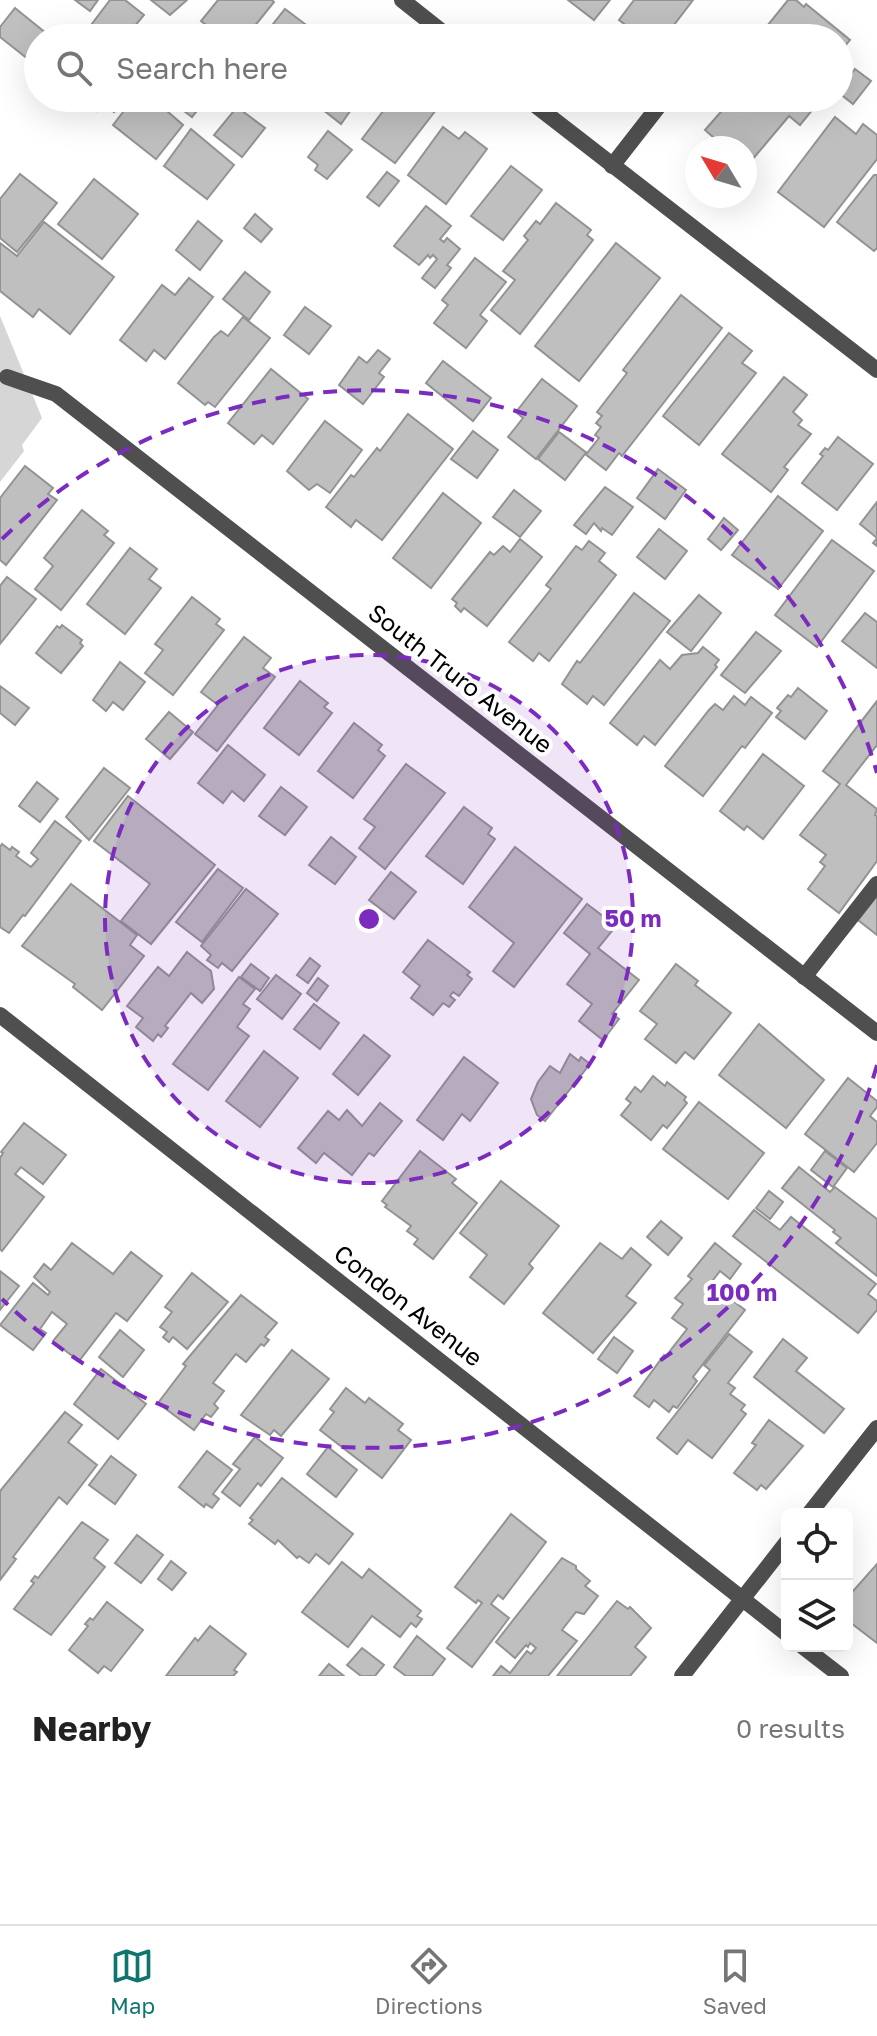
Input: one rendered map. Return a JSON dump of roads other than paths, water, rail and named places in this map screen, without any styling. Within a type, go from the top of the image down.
[{"type":"street","points":[[402,0],[432,24]]},
{"type":"street","points":[[544,112],[877,370]]},
{"type":"street","points":[[612,166],[654,112]]},
{"type":"street","name":"South Truro Avenue","points":[[7,377],[56,394],[877,1033]]},
{"type":"street","points":[[804,977],[877,884]]},
{"type":"street","name":"Condon Avenue","points":[[0,1015],[781,1629]]},
{"type":"street","points":[[814,1508],[877,1428]]},
{"type":"street","points":[[682,1676],[781,1550]]},
{"type":"street","points":[[810,1652],[841,1676]]}]
